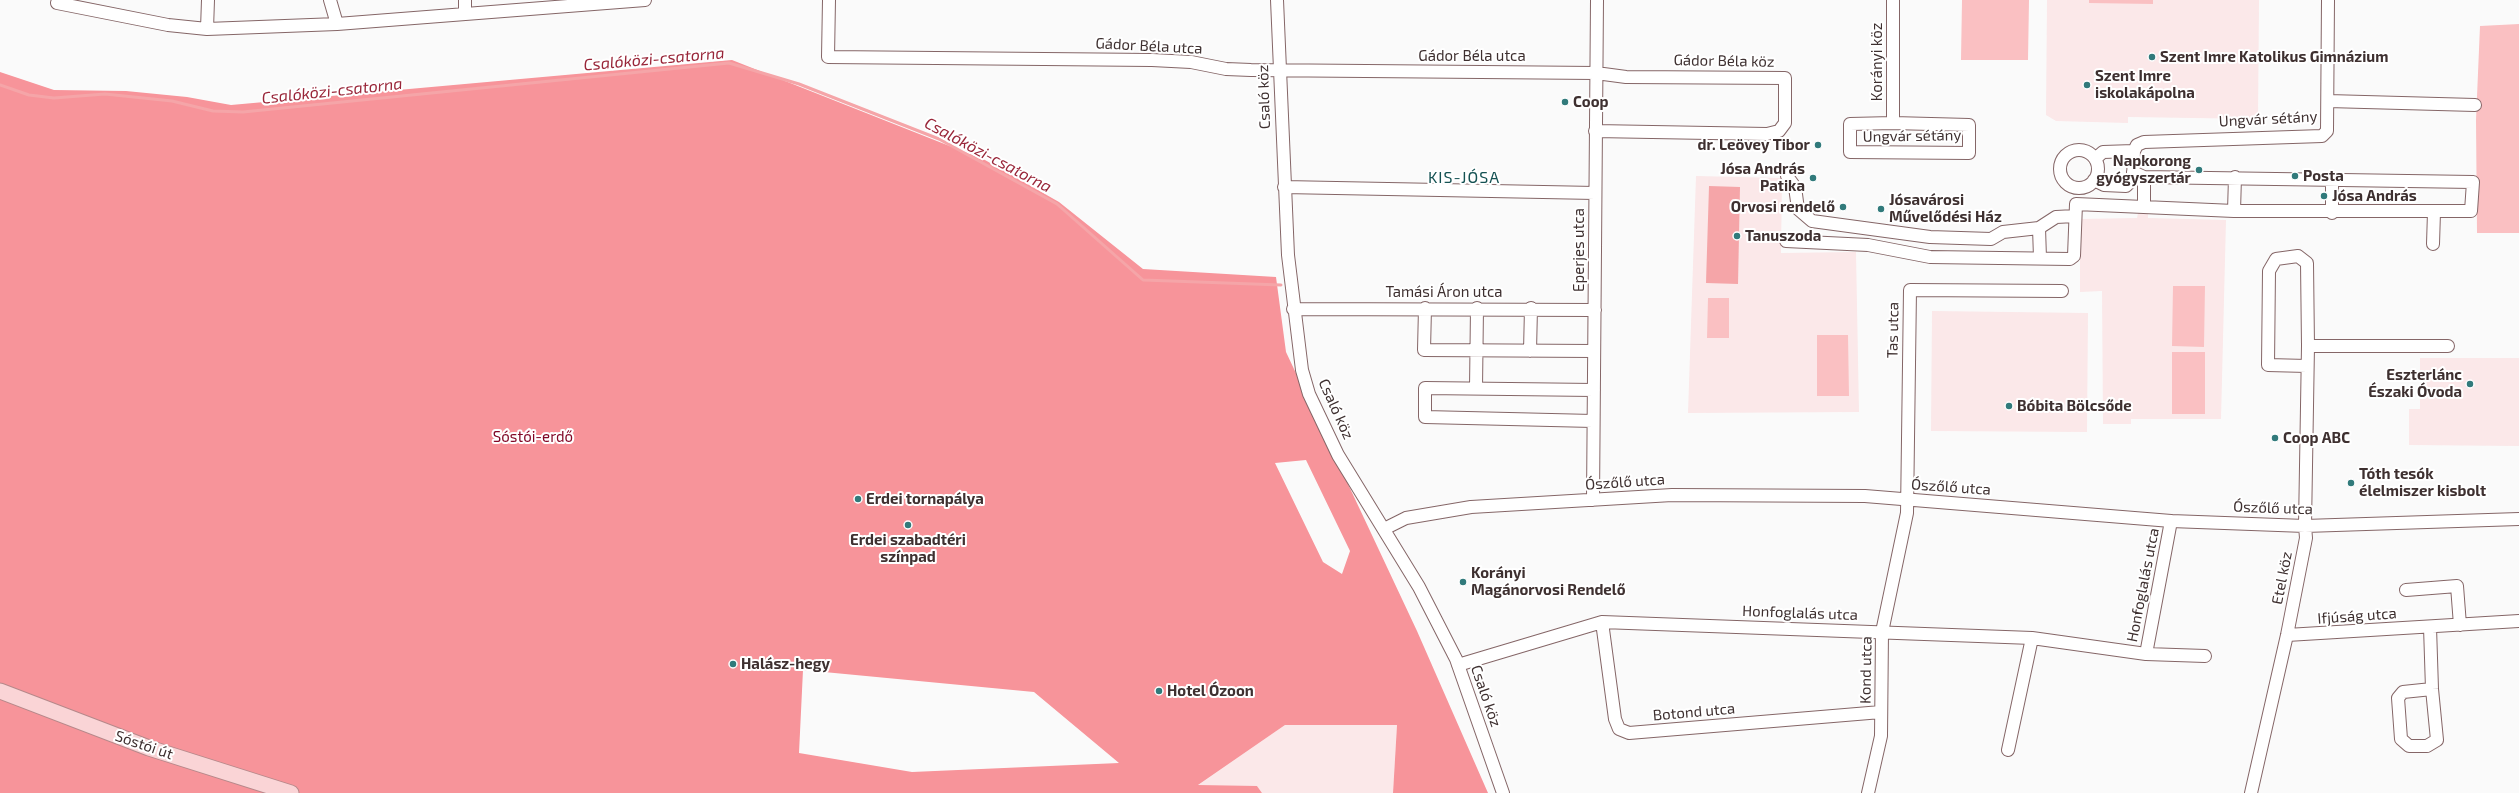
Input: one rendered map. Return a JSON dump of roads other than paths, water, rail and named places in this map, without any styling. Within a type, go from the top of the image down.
[{"type":"main road","name":"Sóstói út","points":[[0,691],[149,748],[291,793]]},
{"type":"street","points":[[207,29],[208,0]]},
{"type":"street","points":[[330,0],[337,24]]},
{"type":"street","points":[[465,0],[465,13]]},
{"type":"street","points":[[57,3],[168,25],[207,29],[337,24],[590,2],[645,0]]},
{"type":"street","name":"Gádor Béla utca","points":[[829,0],[828,56],[1152,60],[1191,62],[1226,69],[1596,73]]},
{"type":"street","name":"Csaló köz","points":[[1277,0],[1284,187],[1293,309],[1302,370],[1309,394],[1338,455],[1419,587],[1458,665],[1502,793]]},
{"type":"street","name":"Eperjes utca","points":[[1593,500],[1597,0]]},
{"type":"street","name":"Korányi köz","points":[[1893,0],[1893,123]]},
{"type":"street","points":[[2328,0],[2328,101]]},
{"type":"street","name":"Gádor Béla köz","points":[[1595,130],[1767,134],[1779,131],[1785,123],[1785,78],[1626,77],[1596,73]]},
{"type":"street","name":"Ungvár sétány","points":[[2095,159],[2103,152],[2134,150],[2137,145],[2144,142],[2168,139],[2322,136],[2327,131],[2328,101],[2475,105]]},
{"type":"street","name":"Ungvár sétány","points":[[1893,123],[1969,124],[1969,153],[1850,152],[1850,124],[1893,123]]},
{"type":"street","points":[[2078,150],[2086,151],[2095,159],[2098,173],[2094,180],[2081,188],[2070,186],[2062,179],[2060,165],[2067,153],[2078,150]]},
{"type":"street","points":[[2094,180],[2104,185],[2126,186],[2133,178],[2134,150]]},
{"type":"street","points":[[1786,241],[1868,244],[1930,257],[2070,259],[2074,256],[2076,204],[2234,211],[2332,213],[2472,211],[2473,182],[2332,182],[2235,177],[2144,177],[2133,172]]},
{"type":"street","points":[[1787,176],[1796,187],[1798,209],[1812,221],[1930,237],[1991,239],[2003,232],[2039,228],[2056,217],[2075,216]]},
{"type":"street","points":[[2144,177],[2144,207]]},
{"type":"street","points":[[2234,211],[2235,177]]},
{"type":"street","points":[[2332,182],[2332,213]]},
{"type":"street","points":[[1284,187],[1595,193]]},
{"type":"street","points":[[2433,244],[2434,212]]},
{"type":"street","points":[[2039,228],[2040,258]]},
{"type":"street","points":[[1930,237],[1930,257]]},
{"type":"street","name":"Etel köz","points":[[2251,793],[2287,635],[2306,538],[2308,263],[2298,256],[2276,258],[2269,271],[2268,365],[2307,366]]},
{"type":"street","name":"Tas utca","points":[[1906,500],[1910,290],[2062,290]]},
{"type":"street","points":[[1425,308],[1424,350],[1594,351]]},
{"type":"street","points":[[1476,308],[1476,388]]},
{"type":"street","points":[[1530,351],[1531,308]]},
{"type":"street","name":"Tamási Áron utca","points":[[1293,309],[1531,308],[1595,310]]},
{"type":"street","points":[[2308,346],[2448,346]]},
{"type":"street","points":[[1593,421],[1425,417],[1425,388],[1594,390]]},
{"type":"street","name":"Ószőlő utca","points":[[1384,529],[1406,518],[1471,507],[1672,495],[1759,494],[1865,496],[2171,521],[2305,526],[2519,519]]},
{"type":"street","name":"Kond utca","points":[[1868,793],[1881,736],[1882,632],[1907,513],[1906,500]]},
{"type":"street","name":"Honfoglalás utca","points":[[2146,654],[2171,521]]},
{"type":"street","name":"Ifjúság utca","points":[[2406,590],[2457,586],[2460,625]]},
{"type":"street","name":"Ifjúság utca","points":[[2287,635],[2519,621]]},
{"type":"street","name":"Honfoglalás utca","points":[[1458,665],[1602,622],[2032,638],[2146,654],[2205,656]]},
{"type":"street","name":"Botond utca","points":[[1602,622],[1615,719],[1619,729],[1629,733],[1881,712]]},
{"type":"street","points":[[2430,627],[2432,689],[2437,740],[2427,746],[2409,746],[2401,739],[2398,698],[2403,692],[2432,689]]},
{"type":"street","points":[[2008,750],[2032,638]]},
{"type":"waterway","name":"Csalóközi-csatorna","points":[[0,85],[29,95],[54,98],[105,94],[172,101],[213,111],[243,112],[729,63],[799,84],[939,139],[1057,204],[1143,280],[1281,285]]},
{"type":"place","name":"Szent Imre Katolikus Gimnázium","points":[[2152,57]]},
{"type":"place","name":"Szent Imre iskolakápolna","points":[[2087,85]]},
{"type":"place","name":"Coop","points":[[1565,102]]},
{"type":"place","name":"dr. Leövey Tibor","points":[[1818,145]]},
{"type":"place","name":"Napkorong gyógyszertár","points":[[2199,170]]},
{"type":"place","name":"Posta","points":[[2295,176]]},
{"type":"place","name":"Jósa András Patika","points":[[1813,178]]},
{"type":"place","name":"Jósa András","points":[[2324,196]]},
{"type":"place","name":"Orvosi rendelő","points":[[1843,207]]},
{"type":"place","name":"Jósavárosi Művelődési Ház","points":[[1881,209]]},
{"type":"place","name":"Tanuszoda","points":[[1737,236]]},
{"type":"place","name":"Eszterlánc Északi Óvoda","points":[[2470,384]]},
{"type":"place","name":"Bóbita Bölcsőde","points":[[2009,406]]},
{"type":"place","name":"Coop ABC","points":[[2275,438]]},
{"type":"place","name":"Tóth tesók élelmiszer kisbolt","points":[[2351,483]]},
{"type":"place","name":"Erdei tornapálya","points":[[858,499]]},
{"type":"place","name":"Erdei szabadtéri színpad","points":[[908,525]]},
{"type":"place","name":"Korányi Magánorvosi Rendelő","points":[[1463,582]]},
{"type":"place","name":"Halász-hegy","points":[[733,664]]},
{"type":"place","name":"Hotel Ózoon","points":[[1159,691]]},
{"type":"district","name":"KIS-JÓSA","points":[[1464,178]]},
{"type":"park label","name":"Sóstói-erdő","points":[[533,437]]}]
